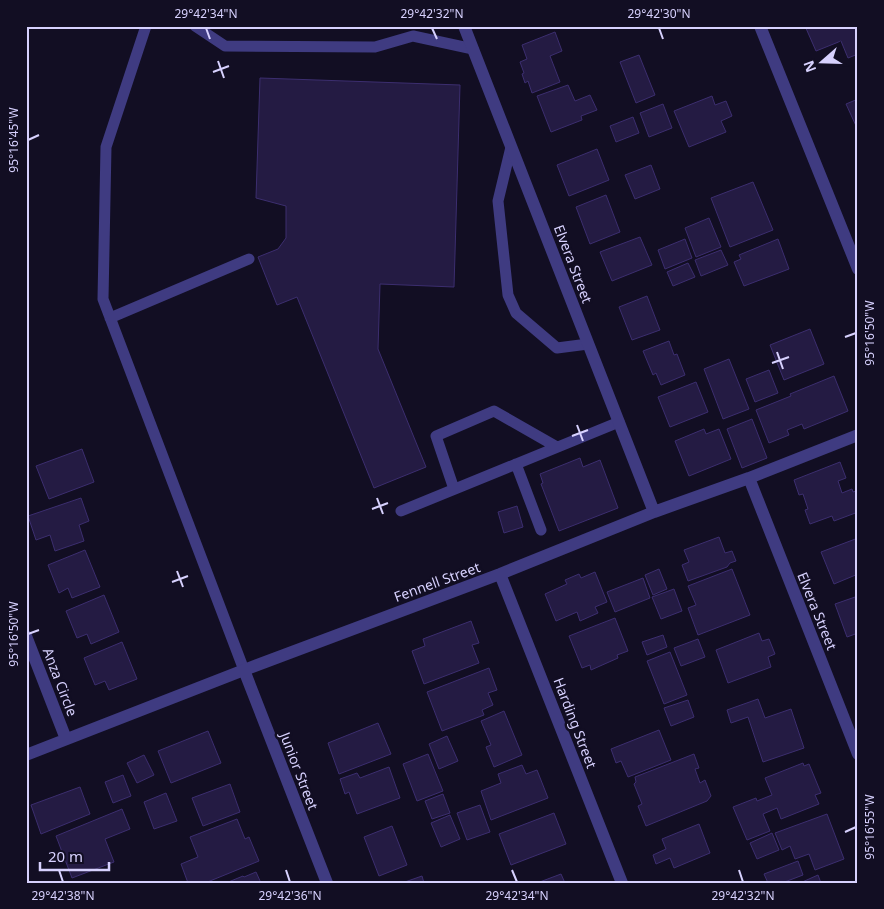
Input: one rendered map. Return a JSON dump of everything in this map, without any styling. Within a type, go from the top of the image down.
[{"type":"street","name":"Elvera Street","points":[[464,26],[654,512]]},
{"type":"street","points":[[760,26],[858,269]]},
{"type":"street","name":"Fennell Street","points":[[26,755],[858,435]]},
{"type":"street","name":"Elvera Street","points":[[749,478],[858,754]]},
{"type":"street","name":"Harding Street","points":[[500,574],[622,883]]},
{"type":"street","name":"Anza Circle","points":[[26,636],[66,739]]},
{"type":"street","name":"Junior Street","points":[[244,670],[327,883]]},
{"type":"lane","points":[[146,26],[106,147],[103,300],[244,670]]},
{"type":"lane","points":[[195,26],[225,46],[375,47],[413,36],[474,50]]},
{"type":"lane","points":[[512,147],[498,201],[508,295],[516,313],[557,348],[588,344]]},
{"type":"lane","points":[[110,318],[249,260]]},
{"type":"lane","points":[[454,489],[436,436],[494,411],[557,448]]},
{"type":"lane","points":[[401,511],[618,422]]},
{"type":"lane","points":[[516,464],[541,530]]},
{"type":"building","points":[[805,26],[858,26],[858,54],[848,58],[841,41],[816,51]]},
{"type":"building","points":[[555,32],[562,51],[550,56],[560,82],[532,93],[528,81],[525,83],[522,74],[524,73],[520,62],[527,59],[522,45]]},
{"type":"building","points":[[639,55],[655,95],[636,103],[620,62]]},
{"type":"building","points":[[260,78],[460,85],[454,287],[380,284],[378,349],[426,467],[374,488],[297,297],[277,305],[258,257],[278,249],[286,238],[286,206],[256,198]]},
{"type":"building","points":[[568,85],[575,101],[590,95],[597,110],[581,116],[582,120],[551,132],[537,96]]},
{"type":"building","points":[[712,96],[715,105],[726,101],[732,116],[721,121],[726,132],[689,147],[674,111]]},
{"type":"building","points":[[858,99],[858,127],[857,128],[846,104]]},
{"type":"building","points":[[663,104],[672,128],[649,137],[640,113]]},
{"type":"building","points":[[633,117],[639,133],[616,142],[610,126]]},
{"type":"building","points":[[597,149],[609,180],[569,196],[557,165]]},
{"type":"building","points":[[651,165],[660,189],[635,199],[625,175]]},
{"type":"building","points":[[753,182],[773,230],[730,247],[711,198]]},
{"type":"building","points":[[606,195],[620,232],[590,244],[576,207]]},
{"type":"building","points":[[709,218],[721,247],[696,257],[685,228]]},
{"type":"building","points":[[640,237],[652,265],[612,281],[600,252]]},
{"type":"building","points":[[685,239],[692,258],[665,269],[658,250]]},
{"type":"building","points":[[778,239],[789,269],[744,286],[734,262],[741,259],[739,255]]},
{"type":"building","points":[[721,250],[728,265],[701,276],[695,260]]},
{"type":"building","points":[[688,263],[695,277],[673,286],[667,272]]},
{"type":"building","points":[[647,296],[660,330],[632,340],[619,307]]},
{"type":"building","points":[[810,329],[824,364],[784,380],[770,345]]},
{"type":"building","points":[[669,341],[674,355],[677,354],[685,375],[661,385],[656,373],[653,375],[643,351]]},
{"type":"building","points":[[729,359],[749,409],[723,419],[704,369]]},
{"type":"building","points":[[769,370],[778,393],[755,402],[746,379]]},
{"type":"building","points":[[834,376],[848,411],[804,429],[802,424],[787,430],[789,435],[769,443],[756,410]]},
{"type":"building","points":[[696,382],[708,412],[670,427],[658,397]]},
{"type":"building","points":[[752,419],[767,458],[742,468],[727,429]]},
{"type":"building","points":[[704,429],[706,434],[719,429],[731,459],[689,476],[675,441]]},
{"type":"building","points":[[82,449],[94,482],[49,499],[36,466]]},
{"type":"building","points":[[580,458],[583,467],[600,460],[618,508],[559,531],[541,484],[543,483],[540,474]]},
{"type":"building","points":[[840,462],[846,478],[838,481],[842,493],[852,489],[853,492],[856,491],[858,493],[858,512],[834,521],[832,516],[810,524],[805,510],[808,509],[803,494],[799,495],[794,480]]},
{"type":"building","points":[[81,498],[89,521],[79,525],[84,541],[55,551],[50,535],[36,540],[28,516]]},
{"type":"building","points":[[517,506],[523,527],[504,533],[498,512]]},
{"type":"building","points":[[719,537],[725,553],[732,551],[736,561],[730,563],[727,567],[688,581],[682,565],[689,562],[684,550]]},
{"type":"building","points":[[858,538],[858,574],[834,584],[821,552]]},
{"type":"building","points":[[85,550],[100,587],[72,598],[68,588],[59,593],[48,565]]},
{"type":"building","points":[[659,569],[667,589],[653,595],[645,575]]},
{"type":"building","points":[[732,569],[750,615],[698,635],[688,608],[696,605],[688,586]]},
{"type":"building","points":[[595,572],[607,602],[595,607],[598,613],[580,621],[577,612],[556,621],[545,594],[567,584],[565,580],[579,574],[581,578]]},
{"type":"building","points":[[643,578],[650,598],[615,612],[607,592]]},
{"type":"building","points":[[674,589],[682,611],[661,619],[652,597]]},
{"type":"building","points":[[104,595],[119,632],[91,644],[87,634],[77,638],[66,611]]},
{"type":"building","points":[[858,596],[858,633],[847,637],[835,604]]},
{"type":"building","points":[[615,618],[628,651],[617,655],[618,658],[591,670],[590,665],[582,668],[569,636]]},
{"type":"building","points":[[471,621],[479,643],[472,645],[479,663],[424,684],[412,651],[425,646],[423,639]]},
{"type":"building","points":[[759,633],[762,641],[769,639],[775,654],[768,657],[771,667],[728,683],[716,650]]},
{"type":"building","points":[[663,635],[667,647],[647,655],[642,642]]},
{"type":"building","points":[[698,639],[705,657],[681,666],[674,648]]},
{"type":"building","points":[[122,642],[137,679],[109,690],[105,681],[95,685],[84,658]]},
{"type":"building","points":[[670,652],[687,695],[664,704],[647,661]]},
{"type":"building","points":[[489,668],[497,690],[488,693],[493,705],[482,710],[484,715],[442,731],[427,692]]},
{"type":"building","points":[[758,699],[765,718],[791,709],[804,748],[763,762],[748,717],[731,723],[727,710]]},
{"type":"building","points":[[688,700],[694,717],[671,726],[664,708]]},
{"type":"building","points":[[504,711],[522,755],[494,767],[486,747],[491,745],[481,721]]},
{"type":"building","points":[[378,723],[391,754],[339,774],[328,743]]},
{"type":"building","points":[[659,730],[671,760],[628,777],[621,761],[616,763],[611,749]]},
{"type":"building","points":[[208,731],[221,763],[171,783],[158,751]]},
{"type":"building","points":[[447,736],[458,761],[439,769],[429,744]]},
{"type":"building","points":[[428,754],[443,791],[417,801],[403,764]]},
{"type":"building","points":[[694,754],[699,768],[695,769],[700,783],[705,780],[711,796],[707,801],[646,826],[638,806],[642,804],[634,784],[636,782],[635,777]]},
{"type":"building","points":[[144,755],[154,775],[137,783],[127,763]]},
{"type":"building","points":[[803,763],[804,766],[809,764],[821,793],[815,795],[819,804],[781,819],[777,808],[763,814],[770,831],[747,840],[733,807],[756,798],[757,801],[772,795],[765,778]]},
{"type":"building","points":[[522,765],[526,774],[537,770],[548,798],[491,820],[481,791],[501,783],[498,774]]},
{"type":"building","points":[[389,767],[400,798],[357,814],[349,792],[345,794],[340,779],[357,773],[360,778]]},
{"type":"building","points":[[123,775],[131,796],[113,803],[105,782]]},
{"type":"building","points":[[230,784],[240,812],[203,826],[192,798]]},
{"type":"building","points":[[80,787],[90,814],[41,834],[31,805]]},
{"type":"building","points":[[166,793],[177,821],[154,829],[144,802]]},
{"type":"building","points":[[443,794],[450,813],[432,819],[425,801]]},
{"type":"building","points":[[480,805],[490,832],[467,840],[457,813]]},
{"type":"building","points":[[122,809],[130,829],[105,839],[114,862],[72,878],[56,836]]},
{"type":"building","points":[[554,813],[566,844],[511,865],[499,834]]},
{"type":"building","points":[[827,814],[844,859],[815,870],[809,854],[795,859],[790,846],[782,850],[775,833]]},
{"type":"building","points":[[450,815],[460,839],[441,847],[431,823]]},
{"type":"building","points":[[237,819],[245,839],[249,837],[259,861],[205,883],[188,883],[181,864],[198,857],[190,837]]},
{"type":"building","points":[[699,824],[710,853],[674,868],[670,858],[656,864],[653,855],[666,849],[662,839]]},
{"type":"building","points":[[392,826],[407,865],[379,876],[364,837]]},
{"type":"building","points":[[772,833],[779,850],[757,859],[750,843]]},
{"type":"building","points":[[798,861],[803,875],[782,883],[768,883],[764,874]]},
{"type":"building","points":[[256,872],[261,883],[226,883],[243,876]]},
{"type":"building","points":[[561,874],[565,883],[537,883]]},
{"type":"building","points":[[818,875],[821,883],[800,883]]},
{"type":"building","points":[[422,876],[424,883],[402,883]]}]
